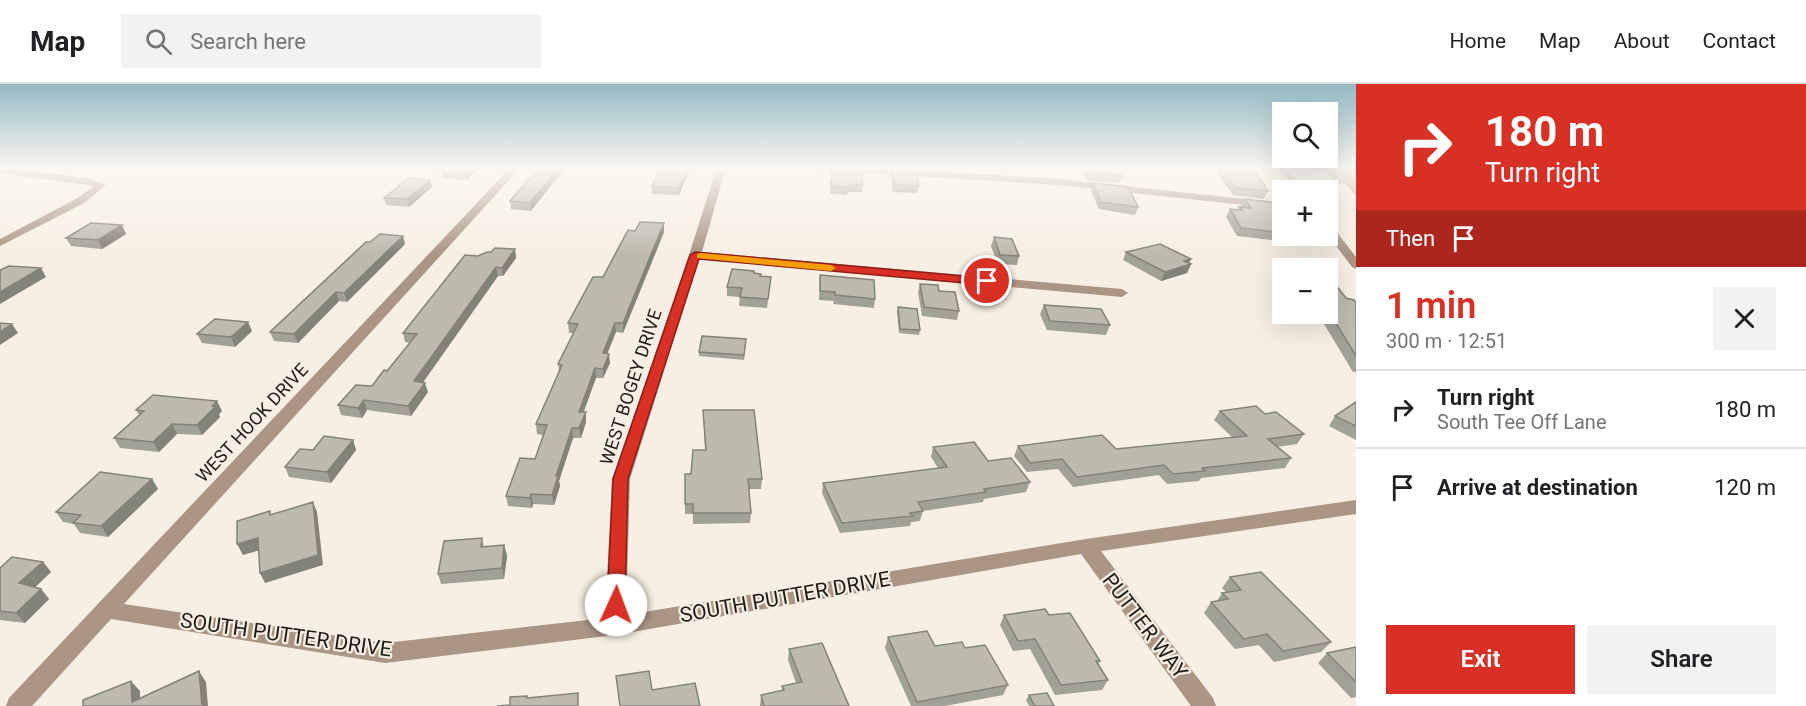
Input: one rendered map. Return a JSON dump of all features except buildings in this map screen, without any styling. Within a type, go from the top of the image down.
[{"type":"street","points":[[0,243],[87,196]]},
{"type":"street","name":"WEST HOOK DRIVE","points":[[17,706],[489,196]]},
{"type":"street","name":"WEST BOGEY DRIVE","points":[[615,626],[621,479],[695,255],[712,196]]},
{"type":"street","points":[[1190,196],[1272,205]]},
{"type":"street","points":[[1338,241],[1356,265]]},
{"type":"street","points":[[695,255],[1122,293]]},
{"type":"street","name":"SOUTH PUTTER DRIVE","points":[[106,610],[385,653],[615,626],[1086,546],[1356,507]]},
{"type":"street","name":"PUTTER WAY","points":[[1086,546],[1205,706]]},
{"type":"slow traffic","points":[[701,256],[831,268]]},
{"type":"route","points":[[616,605],[621,479],[695,255],[987,281]]}]
